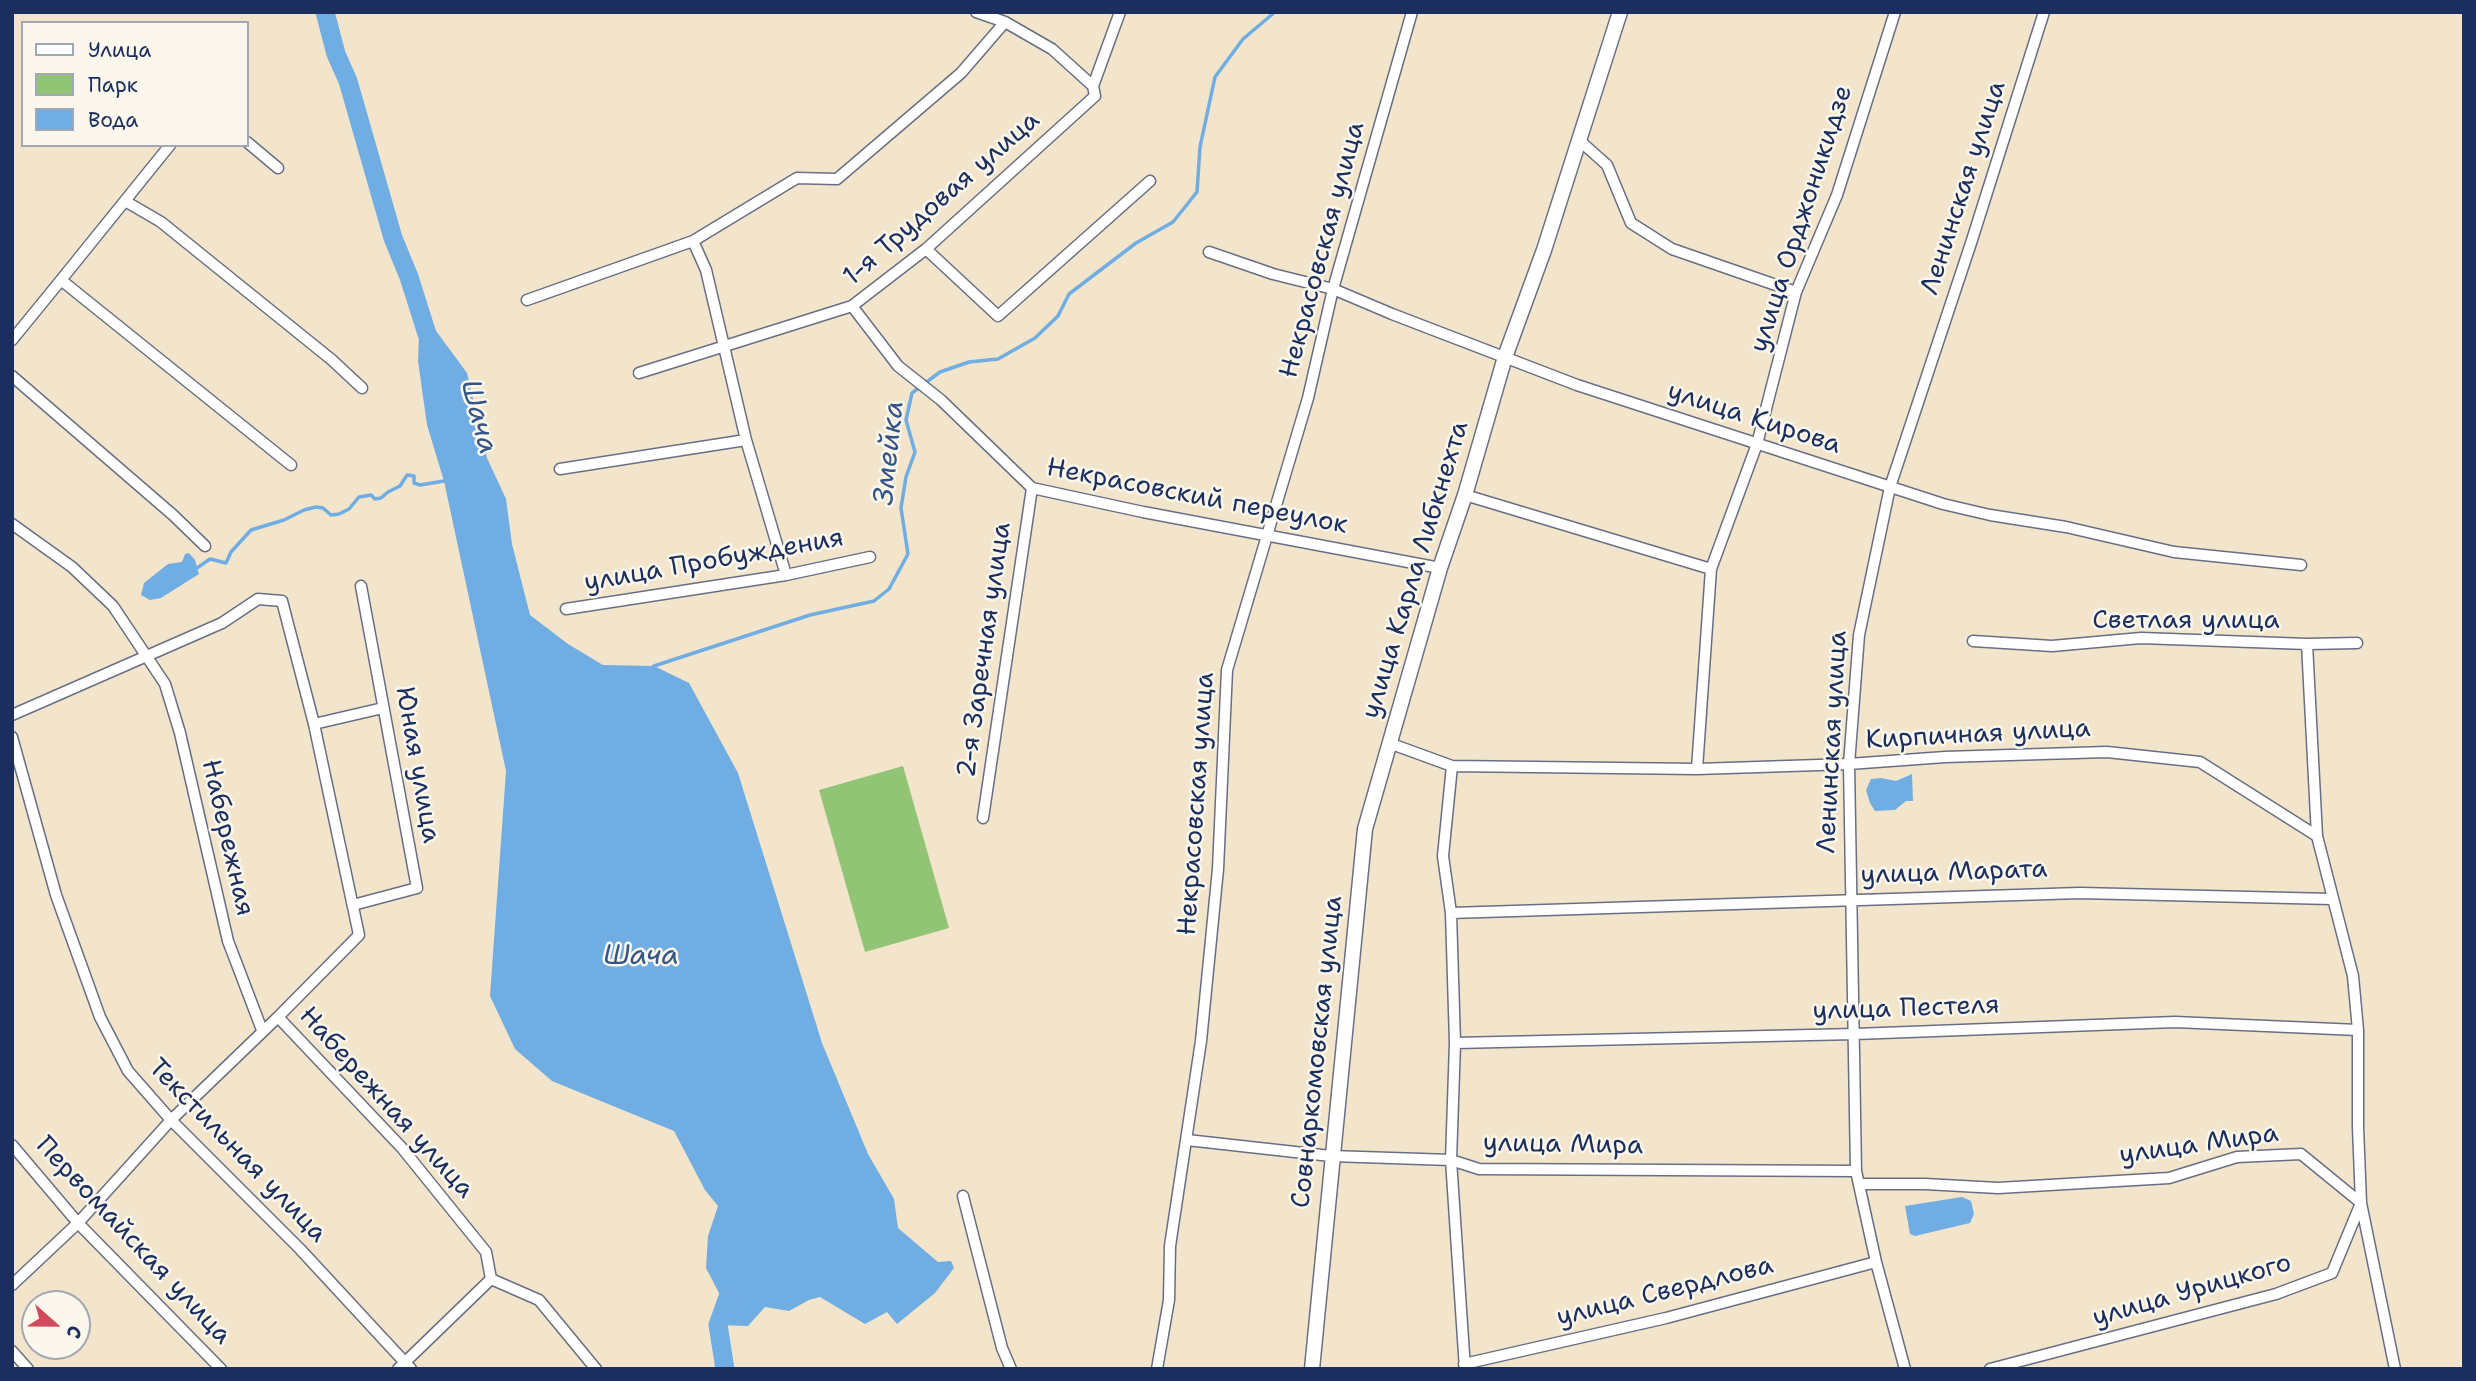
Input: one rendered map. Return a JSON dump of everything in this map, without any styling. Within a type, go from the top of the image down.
[{"type":"street","points":[[976,12],[1005,22],[1052,49],[1093,86],[1120,12]]},
{"type":"street","name":"Некрасовская улица","points":[[1157,1369],[1169,1300],[1170,1246],[1201,1041],[1218,869],[1227,670],[1308,398],[1333,289],[1412,12]]},
{"type":"street","name":"улица Карла Либкнехта","points":[[1452,766],[1389,743],[1505,357],[1544,250],[1620,12]]},
{"type":"street","name":"улица Орджоникидзе","points":[[1698,769],[1711,569],[1757,444],[1796,292],[1838,195],[1895,12]]},
{"type":"street","name":"Ленинская улица","points":[[1905,1369],[1875,1262],[1856,1171],[1849,764],[1859,635],[1890,486],[2044,12]]},
{"type":"street","points":[[527,300],[693,241],[797,178],[836,178],[961,73],[1005,22]]},
{"type":"street","name":"1-я Трудовая улица","points":[[639,373],[852,306],[926,249],[1095,96],[1093,86]]},
{"type":"street","points":[[1580,141],[1607,165],[1632,223],[1672,249],[1796,292]]},
{"type":"street","points":[[248,143],[278,169]]},
{"type":"street","points":[[12,340],[168,147]]},
{"type":"street","points":[[926,249],[998,316],[1150,181]]},
{"type":"street","points":[[125,201],[160,222],[332,360],[362,388]]},
{"type":"street","points":[[693,241],[706,270],[746,440],[786,575]]},
{"type":"street","name":"улица Кирова","points":[[1209,253],[1273,274],[1333,289],[1577,385],[1943,504],[1990,515],[2066,527],[2174,552],[2301,565]]},
{"type":"street","points":[[61,280],[291,465]]},
{"type":"street","name":"Некрасовский переулок","points":[[852,306],[903,371],[942,400],[1032,488],[1440,568]]},
{"type":"street","points":[[12,376],[173,515],[205,546]]},
{"type":"street","points":[[560,469],[746,440]]},
{"type":"street","name":"2-я Заречная улица","points":[[983,818],[1032,488]]},
{"type":"street","points":[[1465,495],[1711,569]]},
{"type":"street","name":"Набережная","points":[[12,524],[72,567],[113,606],[165,684],[180,733],[228,942],[262,1030]]},
{"type":"street","name":"улица Пробуждения","points":[[566,609],[786,575],[870,557]]},
{"type":"street","name":"Юная улица","points":[[353,905],[416,888],[361,586]]},
{"type":"street","points":[[12,715],[222,623],[258,599],[282,601],[314,724],[359,935],[171,1120],[78,1223],[12,1284]]},
{"type":"street","name":"Светлая улица","points":[[1973,641],[2052,646],[2141,638],[2306,644],[2357,643]]},
{"type":"street","points":[[2306,644],[2317,836],[2353,976],[2358,1030],[2361,1203],[2395,1369]]},
{"type":"street","points":[[314,724],[383,708]]},
{"type":"street","name":"Текстильная улица","points":[[12,737],[56,895],[100,1017],[128,1071],[171,1120],[300,1249],[404,1367]]},
{"type":"street","name":"Совнаркомовская улица","points":[[1312,1369],[1365,829],[1389,743]]},
{"type":"street","name":"Кирпичная улица","points":[[1452,766],[1698,769],[2107,752],[2200,762],[2317,836]]},
{"type":"street","points":[[1452,766],[1443,856],[1451,913],[1455,1042],[1451,1160],[1464,1366]]},
{"type":"street","name":"улица Марата","points":[[1451,913],[2080,893],[2332,899]]},
{"type":"street","name":"Набережная улица","points":[[278,1017],[402,1148],[486,1252],[491,1279]]},
{"type":"street","name":"улица Пестеля","points":[[1455,1042],[1855,1034],[2175,1022],[2358,1030]]},
{"type":"street","name":"улица Мира","points":[[1187,1140],[1331,1156],[1451,1160],[1479,1169],[1856,1171]]},
{"type":"street","name":"Первомайская улица","points":[[12,1145],[78,1223],[221,1369]]},
{"type":"street","name":"улица Мира","points":[[1859,1184],[1998,1188],[2169,1178],[2236,1157],[2301,1154],[2361,1203]]},
{"type":"street","points":[[963,1196],[1002,1348],[1011,1369]]},
{"type":"street","name":"улица Урицкого","points":[[1990,1369],[2276,1294],[2332,1273],[2361,1203]]},
{"type":"street","name":"улица Свердлова","points":[[1464,1366],[1666,1318],[1875,1262]]},
{"type":"street","points":[[404,1367],[491,1279],[540,1300],[596,1369]]},
{"type":"street","points":[[12,1351],[28,1369]]},
{"type":"green space","points":[[903,766],[949,928],[865,952],[819,790]]},
{"type":"water","name":"Шача","points":[[420,309],[467,373],[487,458],[506,499],[512,544],[530,615],[568,644],[603,665],[654,666],[689,683],[738,773],[822,1043],[868,1154],[894,1199],[898,1228],[938,1262],[951,1261],[954,1268],[935,1293],[897,1324],[887,1312],[865,1324],[820,1297],[789,1311],[765,1307],[748,1326],[718,1325],[719,1293],[706,1268],[708,1236],[718,1206],[705,1190],[674,1131],[552,1081],[515,1049],[490,996],[506,771],[444,481],[427,425],[418,361]]},
{"type":"water","points":[[189,553],[195,560],[199,574],[161,598],[150,600],[141,595],[144,583],[168,564],[182,562],[185,554]]},
{"type":"water","points":[[1912,774],[1913,801],[1906,801],[1895,810],[1875,811],[1866,790],[1871,779],[1896,781]]},
{"type":"water","points":[[1962,1197],[1971,1201],[1974,1214],[1970,1223],[1915,1236],[1910,1234],[1905,1206]]},
{"type":"waterway","name":"Шача","points":[[325,12],[336,54],[348,81],[393,238],[427,334]]},
{"type":"waterway","name":"Змейка","points":[[652,668],[810,615],[874,601],[889,589],[908,554],[901,508],[906,477],[915,452],[906,420],[912,393],[940,372],[969,362],[998,359],[1035,338],[1058,316],[1069,294],[1136,243],[1173,222],[1197,192],[1200,147],[1215,77],[1243,39],[1275,12]]},
{"type":"waterway","points":[[197,568],[210,559],[226,563],[231,552],[251,530],[284,520],[304,510],[316,507],[323,508],[331,515],[339,514],[349,509],[359,497],[371,495],[375,499],[381,498],[400,486],[407,475],[414,476],[414,483],[420,485],[444,481]]},
{"type":"waterway","name":"Шача","points":[[725,1369],[718,1325],[727,1300]]}]
